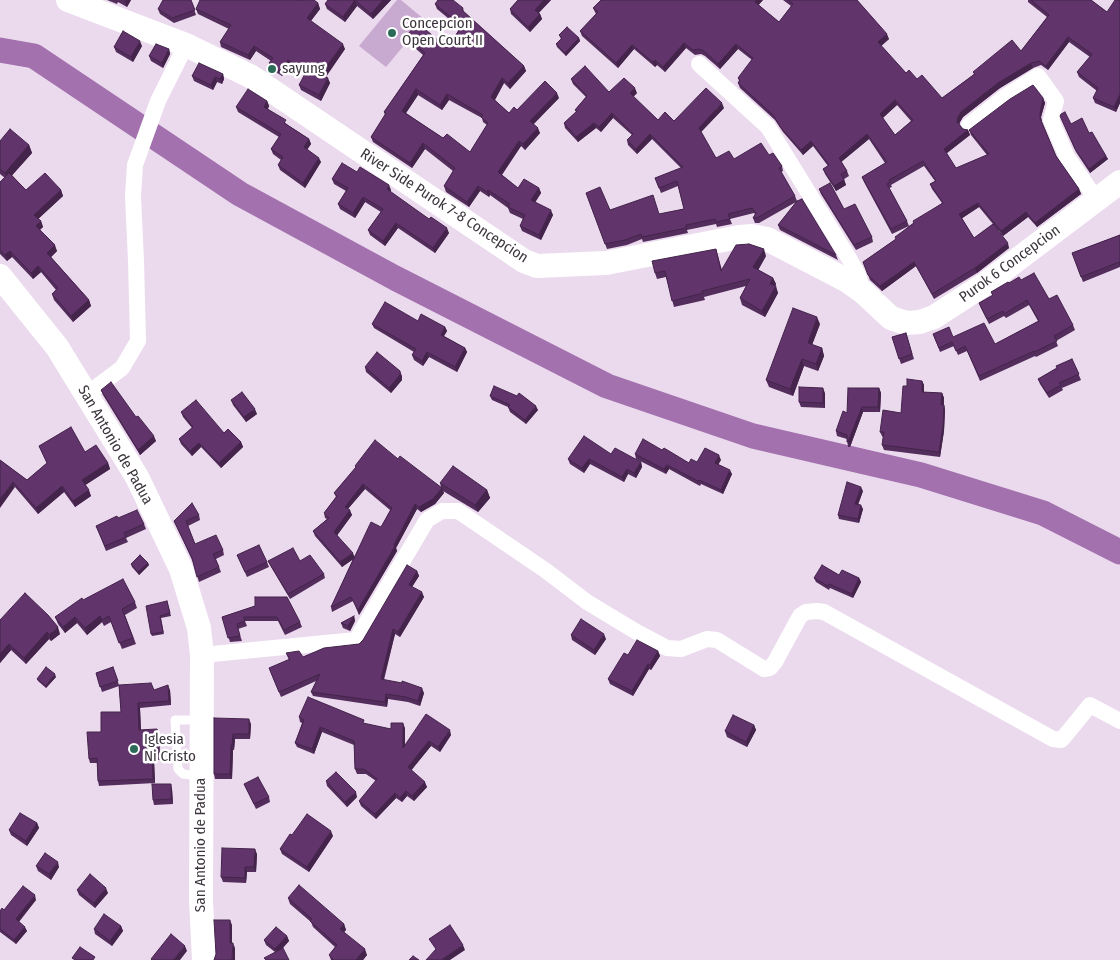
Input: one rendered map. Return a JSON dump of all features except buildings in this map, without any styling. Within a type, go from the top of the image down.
[{"type":"street","name":"River Side Purok 7-8 Concepcion","points":[[68,0],[186,45],[250,76],[516,255],[537,266],[606,263],[739,236],[752,236],[766,239],[846,280],[863,292],[891,318]]},
{"type":"street","points":[[86,395],[122,368],[138,341],[133,196],[135,166],[158,102],[186,45]]},
{"type":"street","points":[[699,64],[768,127],[850,260],[858,275],[863,292]]},
{"type":"street","points":[[969,124],[1006,96],[1038,76],[1056,100],[1051,120],[1067,157],[1097,200]]},
{"type":"street","name":"Purok 6 Concepcion","points":[[891,318],[906,323],[920,322],[934,317],[984,284],[1120,182]]},
{"type":"street","name":"San Antonio de Padua","points":[[0,276],[57,347],[137,477],[181,569],[199,628],[202,656],[201,900],[204,960]]},
{"type":"street","points":[[202,656],[356,640],[427,520],[442,511],[458,511],[545,570],[587,602],[635,632],[667,648],[681,649],[707,639],[717,640],[764,668],[770,668],[800,616],[806,612],[817,610],[824,612],[1053,739],[1061,740],[1090,705],[1120,721]]},
{"type":"shaded area","name":"Concepcion Open Court II","points":[[397,0],[401,0],[425,20],[386,67],[359,46]]},
{"type":"waterway","points":[[0,50],[34,56],[240,194],[395,278],[607,386],[753,436],[921,475],[1043,513],[1120,552]]},
{"type":"place","name":"Concepcion Open Court II","points":[[392,33]]},
{"type":"place","name":"sayung","points":[[272,69]]},
{"type":"place","name":"Iglesia Ni Cristo","points":[[134,749]]}]
